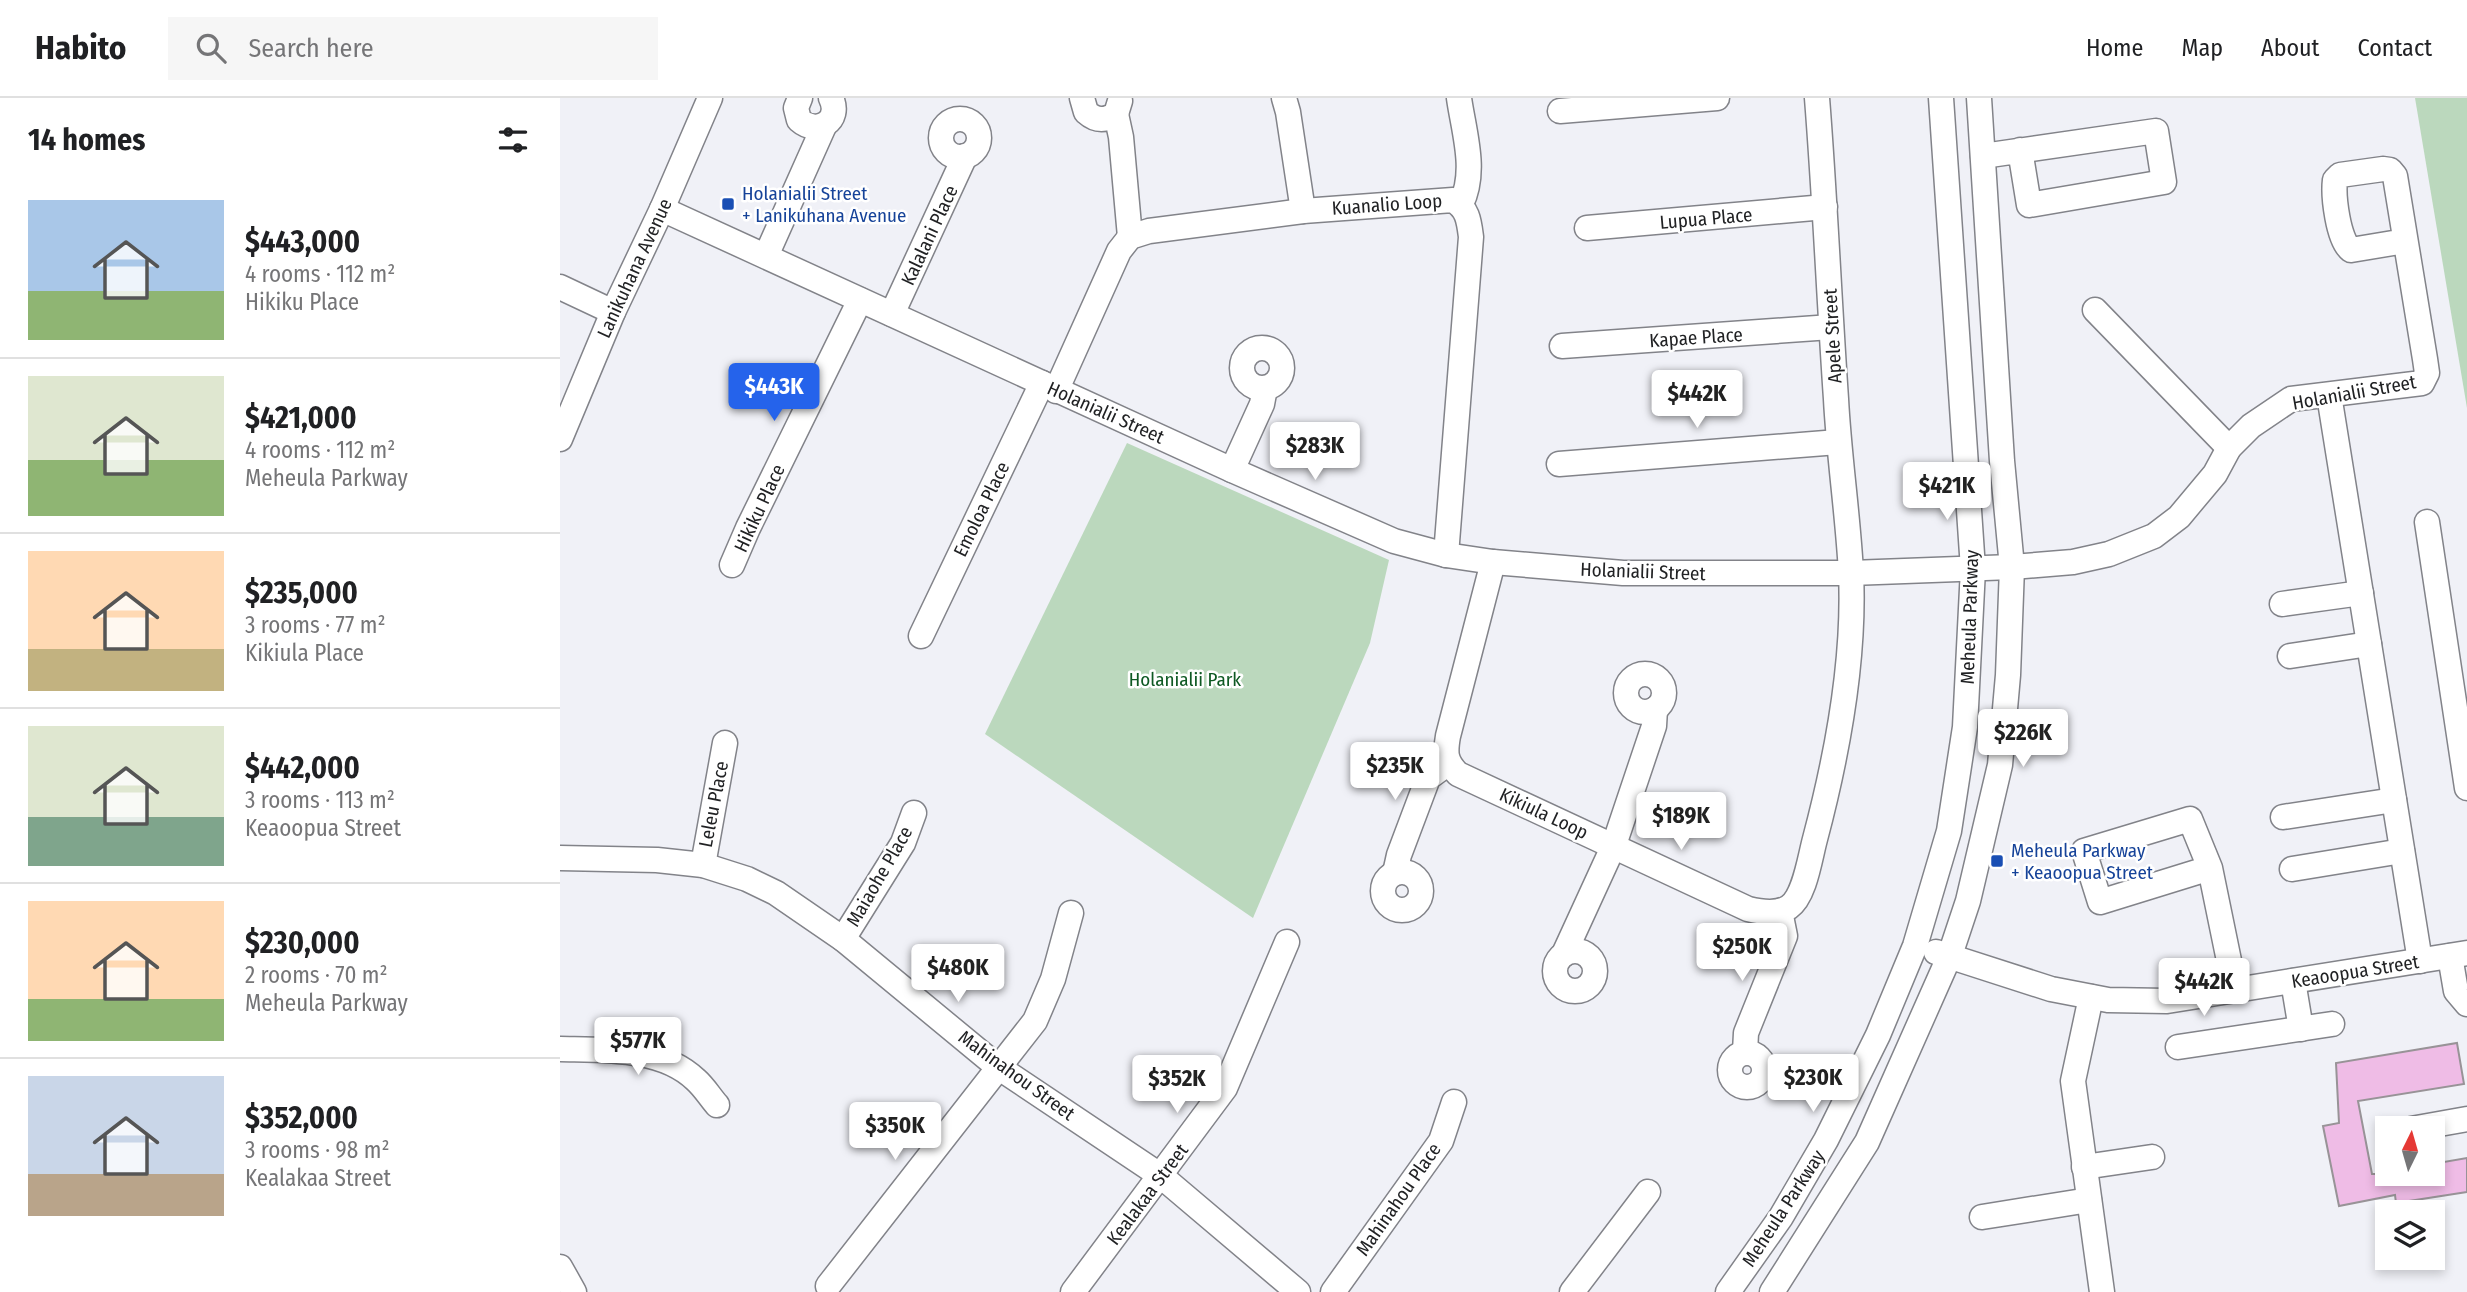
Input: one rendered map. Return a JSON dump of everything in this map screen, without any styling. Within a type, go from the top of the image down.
[{"type":"street","name":"Lanikuhana Avenue","points":[[560,439],[613,312],[662,209],[710,98]]},
{"type":"street","points":[[800,98],[796,108],[799,120],[813,128],[824,126]]},
{"type":"street","points":[[766,256],[824,126],[834,114],[831,98]]},
{"type":"street","points":[[1082,98],[1086,113],[1095,119],[1110,118],[1118,106]]},
{"type":"street","points":[[1284,98],[1303,211]]},
{"type":"street","points":[[1459,98],[1470,170],[1468,190],[1461,204]]},
{"type":"street","points":[[1560,111],[1717,98]]},
{"type":"street","name":"Apele Street","points":[[1817,98],[1838,442],[1851,573]]},
{"type":"street","name":"Meheula Parkway","points":[[1728,1292],[1781,1217],[1826,1140],[1878,1035],[1915,946],[1949,831],[1965,727],[1973,569],[1941,98]]},
{"type":"street","name":"Meheula Parkway","points":[[1772,1292],[1867,1142],[1950,955],[1968,901],[2000,765],[2008,675],[2012,567],[2002,461],[1979,98]]},
{"type":"street","points":[[1049,387],[1119,251],[1129,237],[1118,106]]},
{"type":"street","points":[[1983,156],[2021,150],[2156,131],[2164,182],[2029,205],[2021,150]]},
{"type":"street","name":"Kalalani Place","points":[[892,314],[965,156]]},
{"type":"street","name":"Holanialii Street","points":[[662,209],[1049,387],[1394,541],[1446,555],[1493,562],[1623,573],[1851,573],[2012,567],[2073,562],[2109,554],[2154,536],[2179,517],[2215,474],[2230,447],[2251,426],[2291,399],[2422,383],[2427,373],[2406,241],[2395,176],[2390,170],[2384,169],[2340,175],[2335,180],[2344,245],[2351,250],[2406,241]]},
{"type":"street","name":"Kuanalio Loop","points":[[1129,237],[1149,231],[1303,211],[1441,199],[1461,204],[1469,216],[1471,237],[1446,555]]},
{"type":"street","name":"Lupua Place","points":[[1587,228],[1825,207]]},
{"type":"street","points":[[560,287],[613,312]]},
{"type":"street","name":"Hikiku Place","points":[[732,565],[860,300]]},
{"type":"street","points":[[2095,310],[2230,447]]},
{"type":"street","name":"Kapae Place","points":[[1562,346],[1831,327]]},
{"type":"street","name":"Emoloa Place","points":[[921,636],[1049,387]]},
{"type":"street","points":[[1232,470],[1262,404],[1265,388]]},
{"type":"street","points":[[2329,395],[2420,961]]},
{"type":"street","points":[[1559,464],[1838,442]]},
{"type":"street","points":[[2427,522],[2467,788]]},
{"type":"street","points":[[1395,873],[1399,855],[1428,779],[1447,764],[1445,752],[1448,736],[1493,562]]},
{"type":"street","points":[[1745,1052],[1746,1033],[1785,936],[1780,911],[1791,906],[1802,887],[1822,814],[1850,649],[1851,573]]},
{"type":"street","points":[[2283,604],[2361,593]]},
{"type":"street","points":[[2290,656],[2369,644]]},
{"type":"street","points":[[1564,954],[1614,845],[1654,726],[1655,709]]},
{"type":"street","name":"Leleu Place","points":[[703,865],[725,743]]},
{"type":"street","name":"Kikiula Loop","points":[[1447,764],[1458,774],[1748,909],[1780,911]]},
{"type":"street","points":[[2283,817],[2394,800]]},
{"type":"street","name":"Maiaohe Place","points":[[843,939],[903,843],[914,813]]},
{"type":"street","points":[[2210,868],[2100,901],[2084,851],[2190,819],[2210,868],[2235,990]]},
{"type":"street","points":[[2292,869],[2402,851]]},
{"type":"street","name":"Mahinahou Street","points":[[560,858],[657,860],[703,865],[747,878],[776,893],[843,939],[998,1067],[1161,1176],[1298,1292]]},
{"type":"street","points":[[828,1286],[1035,1021],[1054,979],[1071,913]]},
{"type":"street","name":"Kealakaa Street","points":[[1073,1292],[1225,1088],[1287,942]]},
{"type":"street","name":"Keaoopua Street","points":[[1915,946],[2051,989],[2108,1000],[2167,1001],[2458,954]]},
{"type":"street","points":[[2458,954],[2456,990],[2467,1004]]},
{"type":"street","points":[[2293,981],[2301,1029]]},
{"type":"street","points":[[2091,997],[2073,1081],[2102,1292]]},
{"type":"street","points":[[2178,1047],[2332,1024]]},
{"type":"street","points":[[560,1049],[646,1054],[676,1065],[697,1080],[717,1105]]},
{"type":"street","name":"Mahinahou Place","points":[[1333,1292],[1441,1141],[1454,1102]]},
{"type":"street","points":[[2445,1123],[2467,1119]]},
{"type":"street","points":[[2084,1167],[2152,1157]]},
{"type":"street","points":[[1572,1292],[1648,1192]]},
{"type":"street","points":[[1982,1217],[2088,1199]]},
{"type":"street","points":[[560,1267],[574,1292]]},
{"type":"green space","points":[[2415,98],[2467,98],[2467,408]]},
{"type":"green space","name":"Holanialii Park","points":[[1127,443],[1389,560],[1370,643],[1253,918],[985,734]]},
{"type":"building","points":[[2457,1043],[2464,1084],[2358,1101],[2372,1174],[2375,1174],[2375,1186],[2445,1186],[2445,1162],[2467,1158],[2467,1192],[2415,1200],[2396,1200],[2395,1195],[2339,1206],[2323,1126],[2339,1123],[2336,1063]]},
{"type":"place","name":"Holanialii Street + Lanikuhana Avenue","points":[[728,204]]},
{"type":"place","name":"Meheula Parkway + Keaoopua Street","points":[[1997,861]]}]
